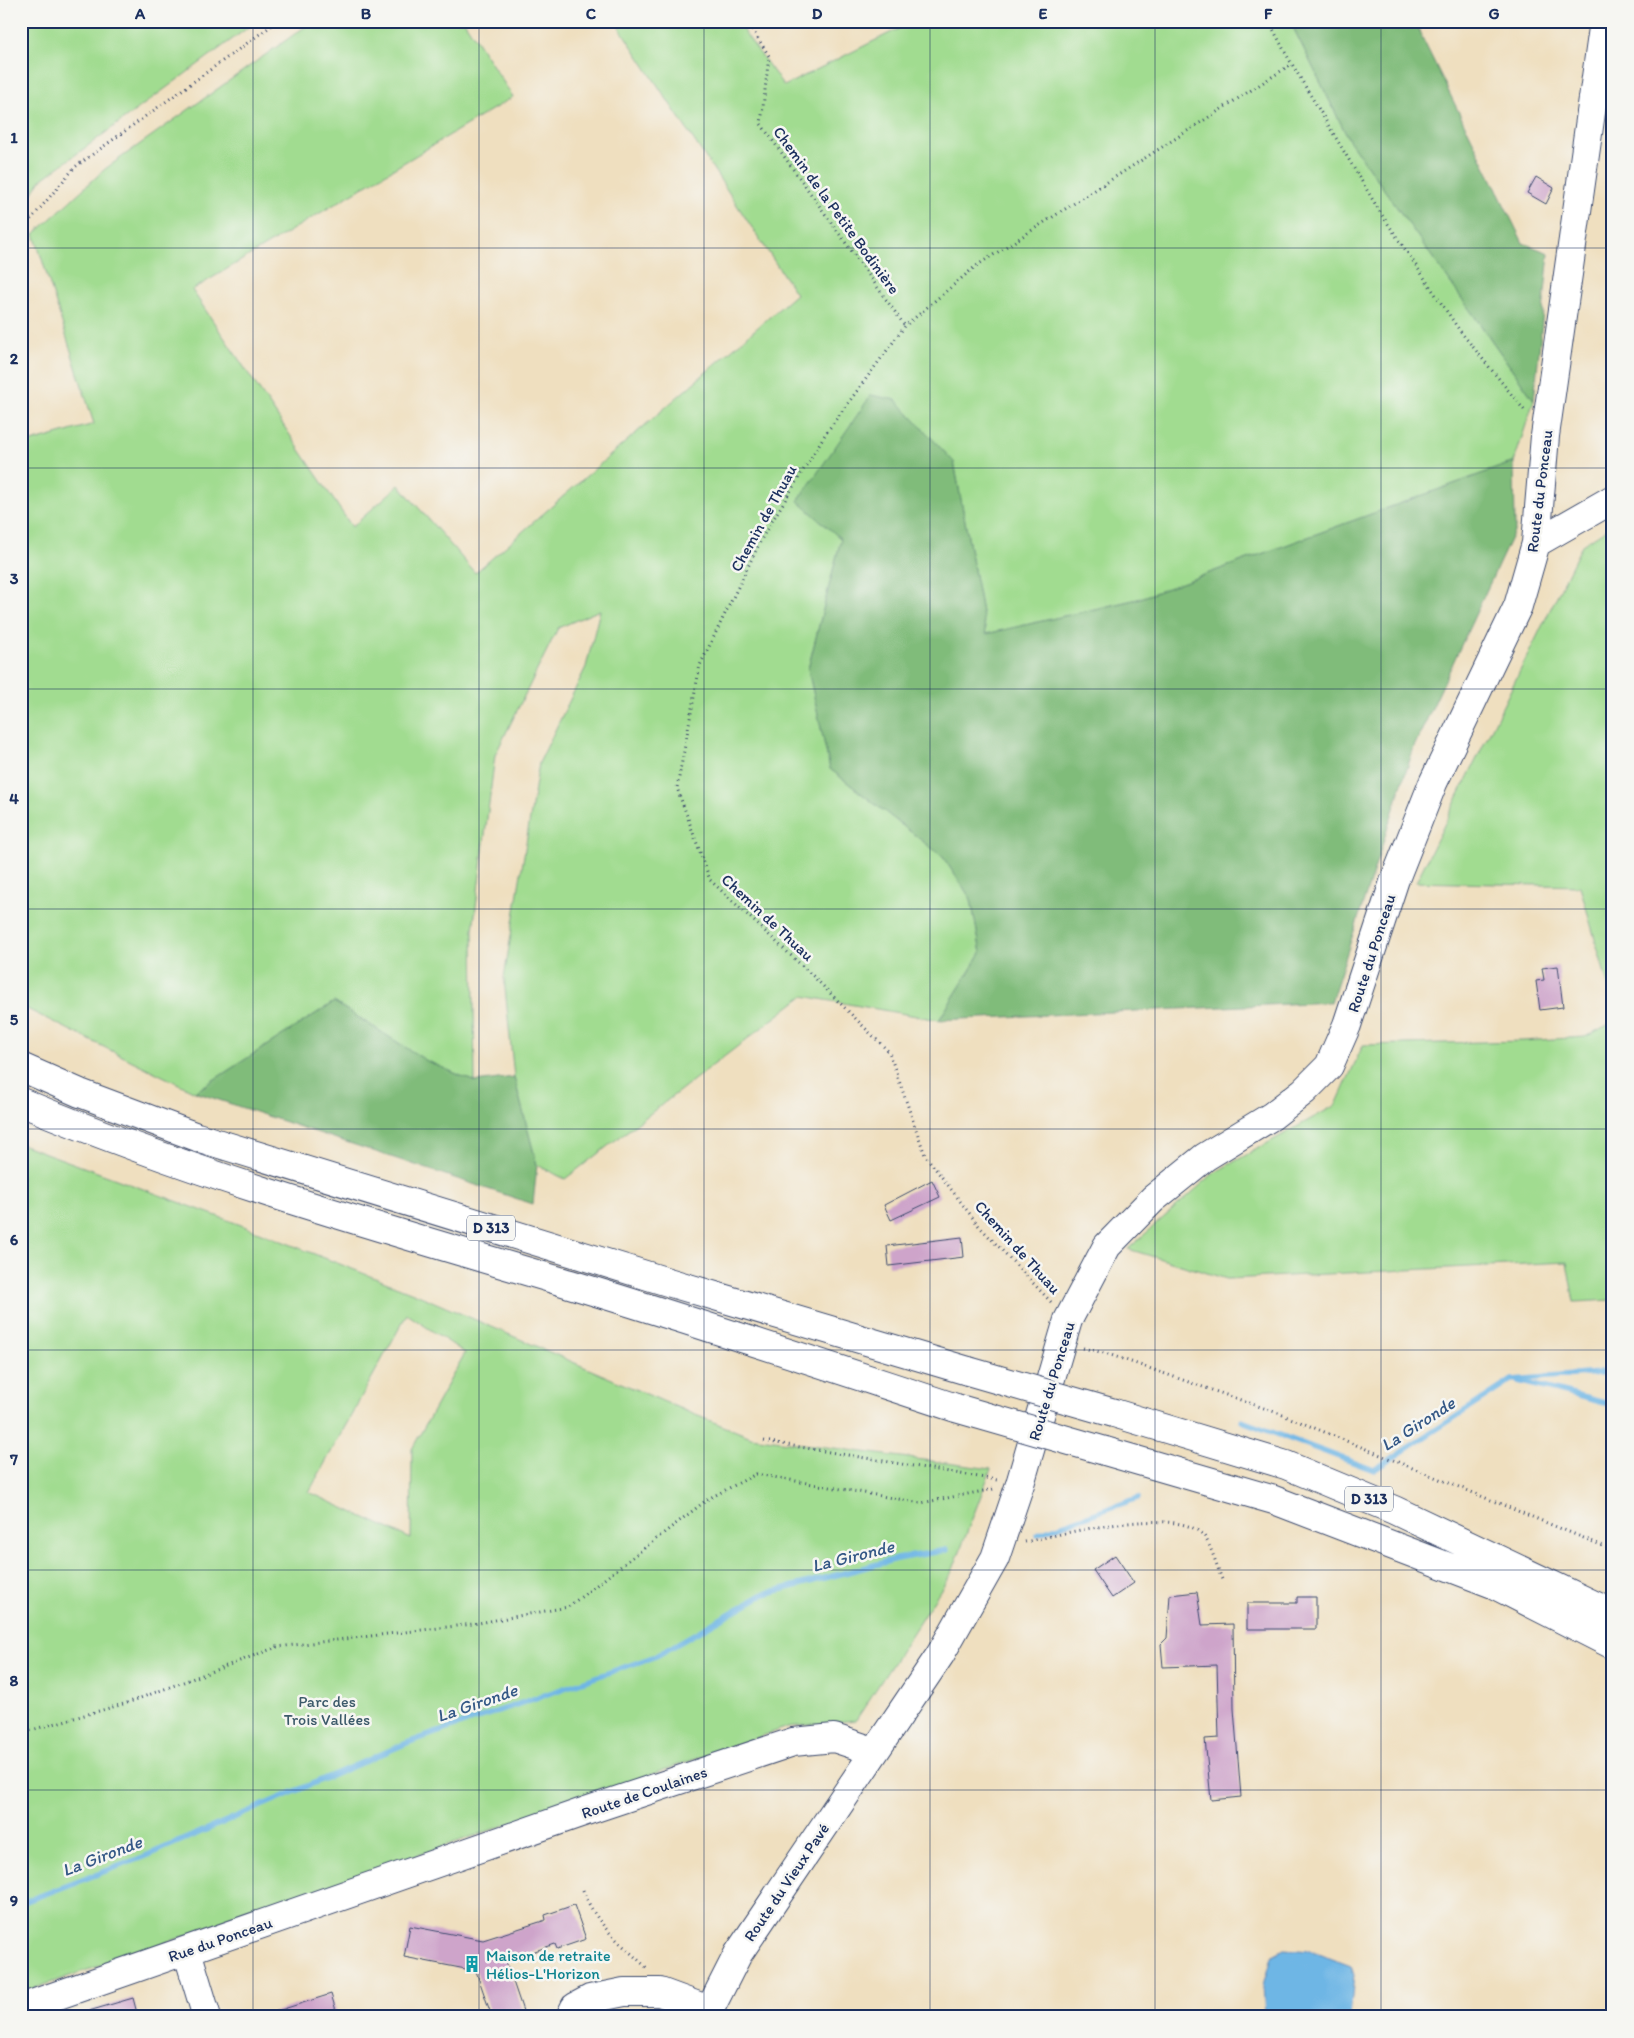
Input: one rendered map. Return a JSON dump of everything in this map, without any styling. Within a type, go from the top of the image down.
[{"type":"main road","name":"Route du Ponceau","points":[[873,1751],[940,1654],[994,1558],[1020,1484],[1064,1331],[1107,1246],[1153,1199],[1204,1157],[1272,1116],[1292,1101],[1329,1066],[1347,1024],[1395,879],[1433,783],[1518,606],[1536,543],[1545,436],[1604,21]]},
{"type":"main road","points":[[1536,543],[1613,499]]},
{"type":"main road","name":"D 313","points":[[21,1068],[80,1093],[197,1137],[611,1265],[1114,1413],[1295,1469],[1394,1510],[1613,1614]]},
{"type":"main road","name":"D 313","points":[[21,1102],[92,1132],[186,1166],[658,1311],[956,1408],[1274,1500],[1493,1584],[1613,1645]]},
{"type":"main road","name":"Route de Coulaines","points":[[418,1870],[793,1742],[834,1738],[873,1751]]},
{"type":"main road","name":"Route du Vieux Pavé","points":[[707,2013],[738,1954],[873,1751]]},
{"type":"main road","name":"Rue du Ponceau","points":[[21,2008],[418,1870]]},
{"type":"main road","points":[[187,1951],[207,2017]]},
{"type":"main road","points":[[570,2017],[575,2007],[590,1999],[624,1992],[660,1992],[707,2013]]},
{"type":"path","points":[[21,232],[75,167],[278,21]]},
{"type":"path","name":"Chemin de la Petite Bodinière","points":[[747,21],[769,56],[761,124],[905,326]]},
{"type":"path","points":[[1269,21],[1292,64],[1380,212],[1460,331],[1545,436]]},
{"type":"path","name":"Chemin de Thuau","points":[[1064,1331],[979,1226],[925,1155],[889,1052],[814,977],[710,880],[677,788],[700,665],[763,536],[826,433],[905,326],[976,266],[1292,64]]},
{"type":"path","points":[[1064,1331],[1108,1354],[1278,1413],[1613,1550]]},
{"type":"path","points":[[764,1441],[1020,1484]]},
{"type":"path","points":[[21,1733],[127,1703],[277,1646],[473,1624],[568,1607],[708,1499],[756,1474],[921,1503],[1020,1484]]},
{"type":"path","points":[[998,1548],[1135,1520],[1185,1525],[1204,1536],[1223,1582]]},
{"type":"path","points":[[583,1890],[591,1910],[604,1928],[649,1970]]},
{"type":"green space","points":[[21,21],[257,21],[40,181],[21,213]]},
{"type":"green space","points":[[313,21],[464,21],[513,97],[192,290],[352,527],[399,485],[475,573],[796,294],[615,21],[736,21],[784,86],[914,21],[1290,21],[1349,140],[1534,400],[1514,462],[1138,599],[986,634],[954,462],[841,539],[808,669],[830,769],[943,857],[971,899],[981,953],[939,1020],[803,996],[565,1179],[537,1165],[514,1077],[504,978],[539,763],[586,667],[600,610],[558,628],[495,755],[473,930],[475,1082],[427,1061],[334,1002],[195,1092],[21,1006],[21,445],[94,424],[34,234],[105,169]]},
{"type":"green space","points":[[1290,21],[1414,21],[1523,243],[1549,253],[1534,400],[1349,140]]},
{"type":"green space","points":[[871,395],[896,400],[954,462],[986,634],[1138,599],[1514,462],[1515,529],[1414,747],[1331,1002],[939,1020],[981,953],[971,899],[943,857],[830,769],[808,669],[841,539],[798,501]]},
{"type":"green space","points":[[1613,525],[1613,1003],[1580,886],[1416,882],[1582,545]]},
{"type":"green space","points":[[334,1002],[427,1061],[475,1082],[514,1077],[537,1165],[533,1204],[195,1092]]},
{"type":"green space","points":[[1613,1022],[1613,1300],[1574,1302],[1567,1262],[1227,1279],[1128,1249],[1214,1173],[1336,1105],[1363,1045],[1523,1041],[1585,1037]]},
{"type":"green space","name":"Parc des Trois Vallées","points":[[21,1144],[241,1225],[418,1295],[688,1412],[751,1437],[991,1469],[952,1572],[856,1720],[788,1727],[21,1993]],"holes":[[[407,1314],[465,1353],[412,1449],[411,1539],[309,1492]]]},
{"type":"water","points":[[1284,1949],[1311,1951],[1351,1966],[1354,1975],[1350,2017],[1265,2017],[1263,1985],[1271,1956]]},
{"type":"building","points":[[1536,177],[1554,188],[1546,204],[1527,193]]},
{"type":"building","points":[[1558,966],[1563,1007],[1540,1010],[1536,981],[1544,980],[1542,968]]},
{"type":"building","points":[[932,1180],[940,1197],[891,1220],[884,1205]]},
{"type":"building","points":[[962,1237],[964,1257],[889,1266],[887,1246]]},
{"type":"building","points":[[1115,1555],[1134,1583],[1112,1598],[1093,1570]]},
{"type":"building","points":[[1197,1592],[1202,1625],[1233,1624],[1234,1709],[1241,1797],[1211,1800],[1205,1739],[1219,1738],[1217,1665],[1163,1667],[1161,1644],[1167,1638],[1170,1595]]},
{"type":"building","points":[[1297,1597],[1316,1597],[1316,1629],[1247,1629],[1247,1603],[1297,1603]]},
{"type":"building","name":"Maison de retraite Hélios-L'Horizon","points":[[574,1905],[586,1939],[557,1949],[555,1944],[506,1961],[525,2017],[492,2017],[476,1971],[404,1957],[410,1926],[483,1940],[546,1920],[545,1915]]},
{"type":"building","points":[[331,1994],[338,2017],[271,2017],[271,2013]]},
{"type":"building","points":[[133,1998],[138,2017],[82,2017],[82,2013]]},
{"type":"waterway","name":"La Gironde","points":[[1242,1421],[1374,1470],[1512,1380],[1613,1372]]},
{"type":"waterway","points":[[1518,1381],[1613,1405]]},
{"type":"waterway","name":"La Gironde","points":[[1037,1534],[1138,1498]]},
{"type":"waterway","name":"La Gironde","points":[[21,1903],[143,1857],[407,1743],[656,1656],[764,1594],[897,1559],[947,1550]]},
{"type":"place","name":"Maison de retraite Hélios-L'Horizon","points":[[472,1964]]}]
